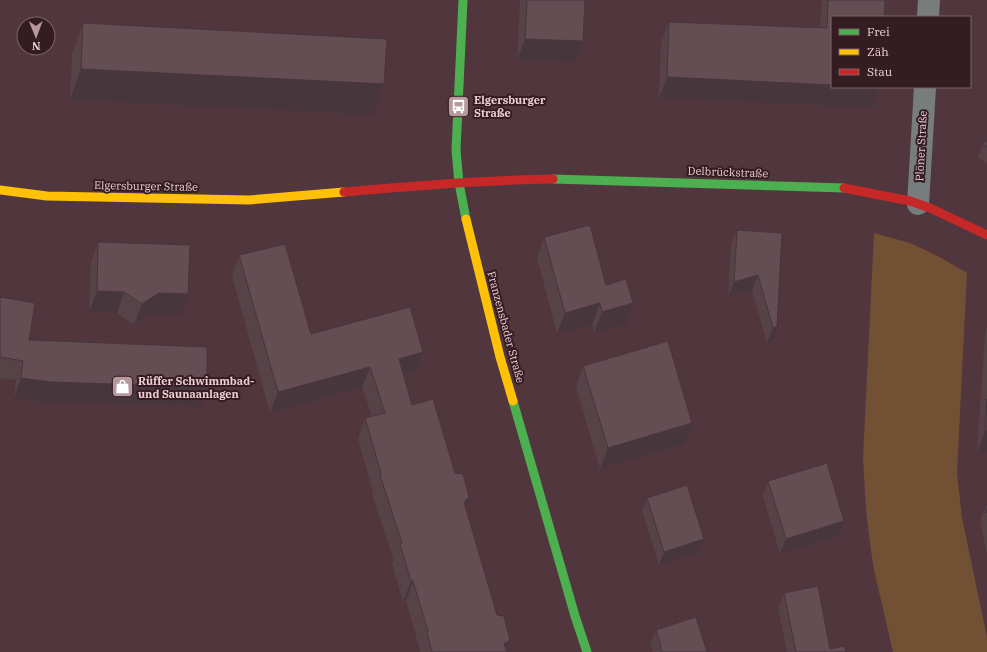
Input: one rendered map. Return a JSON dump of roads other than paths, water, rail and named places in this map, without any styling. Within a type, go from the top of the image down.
[{"type":"street","name":"Franzensbader Straße","points":[[463,0],[456,150],[459,183],[467,227],[500,357],[575,616],[587,652]]},
{"type":"street","points":[[928,16],[929,0]]},
{"type":"street","name":"Plöner Straße","points":[[918,204],[925,88]]},
{"type":"street","name":"Delbrückstraße","points":[[459,183],[563,179],[849,188],[910,201],[930,208],[987,235]]},
{"type":"street","name":"Elgersburger Straße","points":[[0,190],[47,196],[250,200],[459,183]]},
{"type":"place","name":"Elgersburger Straße","points":[[458,106]]},
{"type":"place","name":"Rüffer Schwimmbad- und Saunaanlagen","points":[[122,387]]}]
